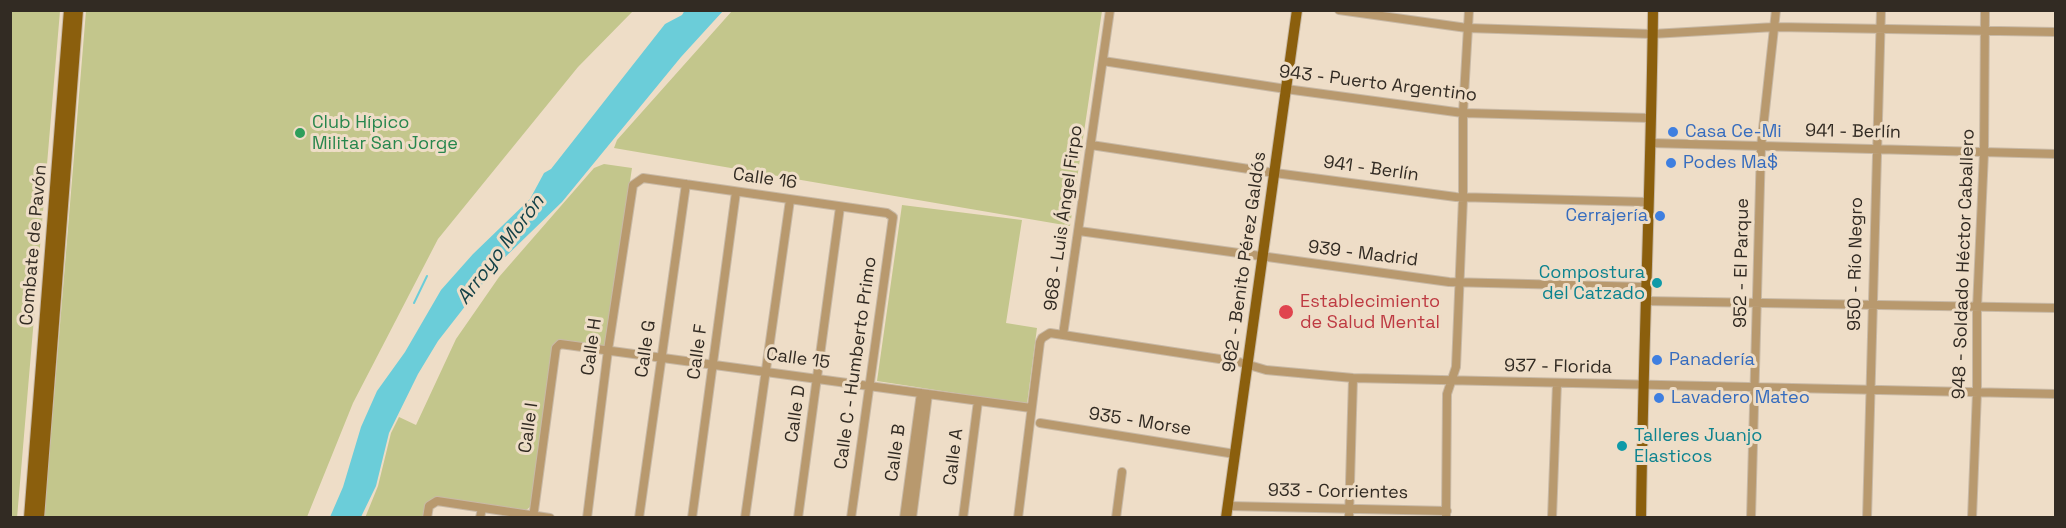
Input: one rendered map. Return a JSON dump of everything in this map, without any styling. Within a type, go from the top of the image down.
[{"type":"main road","name":"Combate de Pavón","points":[[29,518],[69,10]]},
{"type":"main road","name":"Combate de Pavón","points":[[39,518],[78,10]]},
{"type":"main road","name":"962 - Benito Pérez Galdós","points":[[1226,518],[1297,10]]},
{"type":"main road","points":[[1641,518],[1642,384],[1653,10]]},
{"type":"street","name":"968 - Luis Ángel Firpo","points":[[1018,518],[1040,342],[1050,333],[1064,335],[1110,10]]},
{"type":"street","points":[[1339,10],[1467,28],[1652,34],[1775,27],[2055,33]]},
{"type":"street","points":[[1446,514],[1447,394],[1456,367],[1463,198],[1463,113],[1469,10]]},
{"type":"street","name":"952 - El Parque","points":[[1751,518],[1761,147],[1776,10]]},
{"type":"street","name":"950 - Río Negro","points":[[1867,518],[1871,306],[1881,10]]},
{"type":"street","name":"948 - Soldado Héctor Caballero","points":[[1972,518],[1977,392],[1977,308],[1984,153],[1985,10]]},
{"type":"street","name":"943 - Puerto Argentino","points":[[1103,61],[1463,113],[1650,118]]},
{"type":"street","name":"941 - Berlín","points":[[1650,143],[2055,154]]},
{"type":"street","name":"941 - Berlín","points":[[1091,145],[1463,198],[1648,202]]},
{"type":"street","name":"Calle 16","points":[[635,182],[643,178],[890,215]]},
{"type":"street","name":"Calle H","points":[[586,518],[608,350],[635,182]]},
{"type":"street","name":"Calle G","points":[[639,518],[686,184]]},
{"type":"street","name":"Calle F","points":[[692,518],[736,192]]},
{"type":"street","points":[[745,518],[790,200]]},
{"type":"street","name":"Calle D","points":[[798,518],[840,207]]},
{"type":"street","name":"Calle C - Humberto Primo","points":[[851,518],[893,220],[890,215]]},
{"type":"street","name":"939 - Madrid","points":[[1079,231],[1459,282],[1646,287]]},
{"type":"street","points":[[1646,301],[2055,308]]},
{"type":"street","name":"937 - Florida","points":[[1064,335],[1239,362],[1290,373],[1353,378],[2055,394]]},
{"type":"street","name":"Calle 15","points":[[560,344],[1031,408]]},
{"type":"street","name":"Calle I","points":[[534,516],[556,348],[560,344]]},
{"type":"street","points":[[1349,513],[1353,378]]},
{"type":"street","points":[[1552,518],[1557,383]]},
{"type":"street","name":"Calle B","points":[[904,518],[924,394]]},
{"type":"street","name":"Calle B","points":[[912,518],[924,394]]},
{"type":"street","name":"Calle A","points":[[963,518],[978,401]]},
{"type":"street","name":"935 - Morse","points":[[1040,423],[1235,454]]},
{"type":"street","points":[[1116,518],[1122,472]]},
{"type":"street","points":[[427,518],[429,506],[437,501],[550,518]]},
{"type":"street","name":"933 - Corrientes","points":[[1228,506],[1349,513],[1446,514]]},
{"type":"street","points":[[480,518],[482,508]]},
{"type":"green space","points":[[10,11],[60,11],[17,518],[10,517]]},
{"type":"green space","points":[[86,11],[633,11],[578,67],[438,239],[353,403],[307,517],[44,518]]},
{"type":"green space","points":[[732,11],[1102,11],[1070,226],[614,148],[617,140]]},
{"type":"green space","points":[[604,164],[632,168],[605,346],[561,341],[530,507],[525,511],[432,499],[425,504],[423,517],[365,518],[378,486],[391,433],[399,417],[416,425],[456,339],[499,277],[594,168]]},
{"type":"green space","points":[[902,205],[1022,220],[1006,323],[1037,328],[1027,404],[877,381]]},
{"type":"water","name":"Arroyo Morón","points":[[685,10],[723,11],[681,57],[562,202],[498,264],[438,341],[418,374],[389,433],[376,486],[361,517],[330,517],[343,487],[361,427],[377,391],[405,352],[441,290],[473,254],[530,199],[544,173],[551,169],[665,24],[682,15]]},
{"type":"waterway","points":[[414,303],[427,276]]},
{"type":"place","name":"Casa Ce-Mi","points":[[1673,132]]},
{"type":"place","name":"Club Hípico Militar San Jorge","points":[[300,133]]},
{"type":"place","name":"Podes Ma$","points":[[1671,163]]},
{"type":"place","name":"Cerrajería","points":[[1660,216]]},
{"type":"place","name":"Compostura del Catzado","points":[[1657,283]]},
{"type":"place","name":"Establecimiento de Salud Mental","points":[[1286,312]]},
{"type":"place","name":"Panadería","points":[[1657,360]]},
{"type":"place","name":"Lavadero Mateo","points":[[1659,398]]},
{"type":"place","name":"Talleres Juanjo Elasticos","points":[[1622,446]]}]
